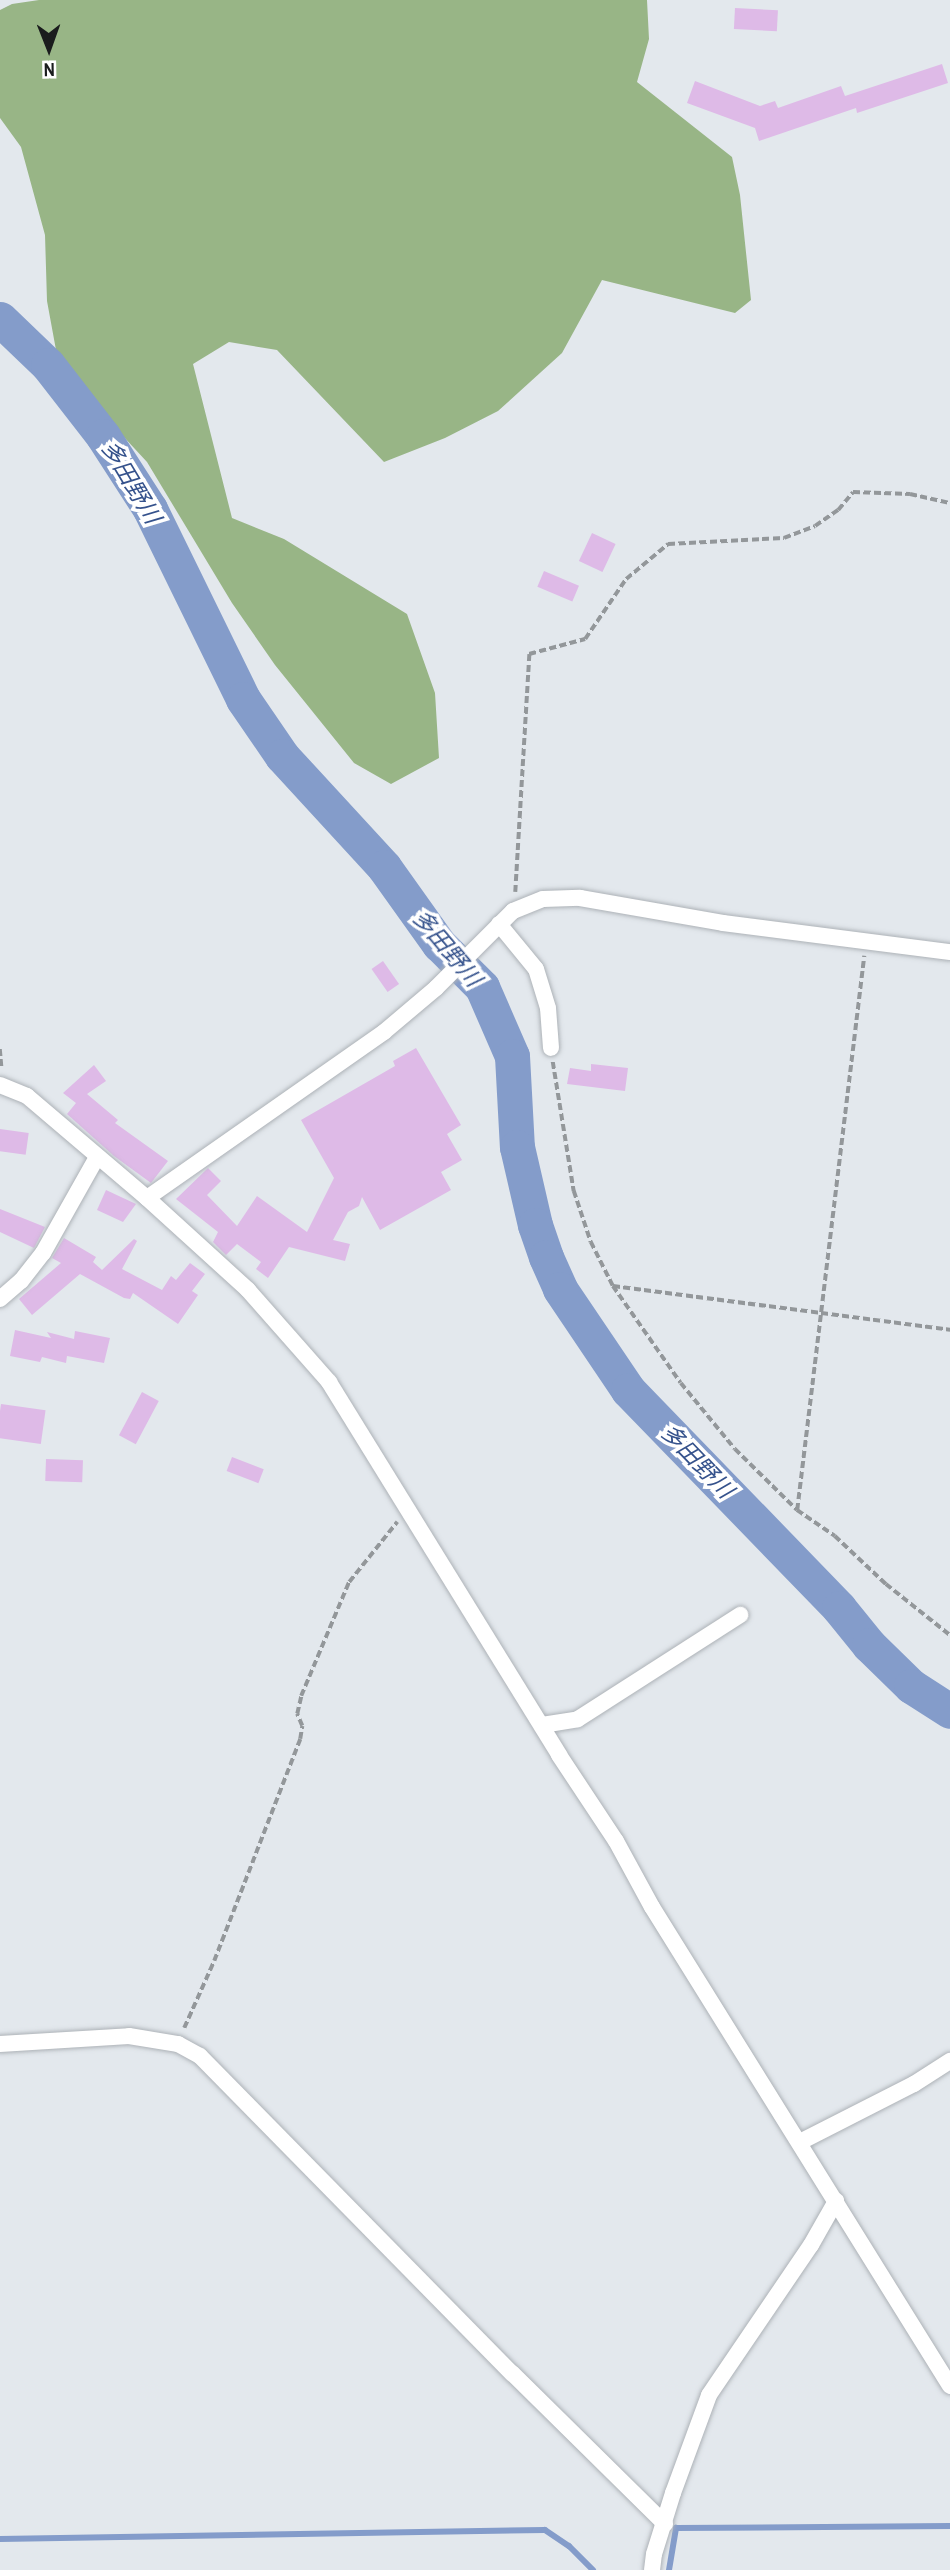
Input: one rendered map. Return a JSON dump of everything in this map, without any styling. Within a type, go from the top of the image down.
[{"type":"street","points":[[147,1198],[384,1032],[436,988],[513,911],[543,899],[580,898],[723,923],[866,939],[950,952]]},
{"type":"street","points":[[495,928],[537,969],[548,1008],[551,1048]]},
{"type":"street","points":[[0,1084],[27,1096],[147,1198],[248,1290],[329,1382],[616,1841],[652,1907],[950,2386]]},
{"type":"street","points":[[0,1299],[21,1281],[43,1253],[97,1157]]},
{"type":"street","points":[[542,1726],[578,1719],[740,1615]]},
{"type":"street","points":[[0,2044],[129,2036],[178,2044],[200,2056],[512,2373],[665,2524]]},
{"type":"street","points":[[800,2142],[914,2084],[950,2061]]},
{"type":"street","points":[[652,2570],[654,2554],[697,2423],[709,2395],[811,2245],[836,2201]]},
{"type":"path","points":[[513,911],[529,654],[585,639],[626,579],[668,544],[784,538],[815,526],[838,510],[853,492],[910,494],[950,503]]},
{"type":"path","points":[[797,1510],[866,939]]},
{"type":"path","points":[[551,1048],[573,1191],[590,1242],[613,1286],[681,1383],[735,1449],[797,1510],[835,1536],[886,1584],[950,1635]]},
{"type":"path","points":[[0,1049],[0,1084]]},
{"type":"path","points":[[613,1286],[821,1311],[950,1330]]},
{"type":"path","points":[[178,2044],[300,1739],[302,1726],[297,1714],[301,1696],[349,1582],[393,1525],[409,1512]]},
{"type":"green space","points":[[39,0],[647,0],[649,39],[637,82],[732,157],[740,195],[751,300],[735,313],[602,280],[562,353],[498,411],[445,438],[384,462],[277,350],[229,342],[193,364],[232,518],[284,539],[407,614],[435,693],[439,758],[391,784],[354,763],[275,665],[232,603],[147,462],[84,394],[56,350],[47,301],[45,235],[21,147],[0,118],[0,10],[12,4]]},
{"type":"building","points":[[735,8],[778,10],[777,31],[734,29]]},
{"type":"building","points":[[942,64],[948,83],[857,113],[856,108],[759,141],[755,128],[687,103],[695,81],[760,106],[775,101],[778,108],[841,86],[845,96]]},
{"type":"building","points":[[592,533],[616,544],[602,572],[579,561]]},
{"type":"building","points":[[544,571],[579,586],[572,601],[537,587]]},
{"type":"building","points":[[383,961],[399,984],[388,992],[372,969]]},
{"type":"building","points":[[416,1048],[461,1125],[447,1134],[462,1160],[441,1172],[451,1190],[380,1230],[362,1197],[359,1206],[348,1212],[333,1240],[350,1244],[345,1261],[289,1247],[268,1278],[256,1269],[261,1262],[237,1244],[226,1255],[213,1242],[218,1232],[176,1199],[208,1168],[221,1181],[207,1195],[237,1226],[257,1196],[307,1232],[334,1178],[301,1120],[395,1066],[393,1061]]},
{"type":"building","points":[[591,1064],[628,1068],[625,1091],[567,1084],[570,1068],[591,1071]]},
{"type":"building","points":[[94,1065],[106,1081],[87,1094],[118,1120],[115,1123],[168,1161],[151,1183],[114,1156],[67,1114],[76,1103],[63,1093]]},
{"type":"building","points":[[0,1129],[29,1133],[26,1155],[0,1151]]},
{"type":"building","points":[[106,1190],[136,1204],[123,1222],[97,1210]]},
{"type":"building","points":[[0,1209],[45,1227],[34,1248],[0,1232]]},
{"type":"building","points":[[64,1238],[96,1257],[93,1262],[102,1270],[134,1239],[137,1241],[122,1269],[162,1290],[171,1276],[176,1280],[190,1263],[205,1274],[192,1291],[198,1295],[178,1324],[133,1293],[130,1299],[124,1298],[80,1274],[32,1315],[19,1299],[61,1263],[52,1258]]},
{"type":"building","points":[[15,1330],[51,1338],[47,1332],[74,1339],[75,1331],[110,1338],[104,1363],[67,1356],[66,1363],[42,1357],[40,1362],[10,1356]]},
{"type":"building","points":[[142,1392],[159,1401],[136,1444],[119,1435]]},
{"type":"building","points":[[1,1404],[46,1410],[41,1444],[0,1438]]},
{"type":"building","points":[[232,1457],[264,1469],[258,1483],[227,1471]]},
{"type":"building","points":[[46,1459],[83,1460],[82,1482],[45,1481]]},
{"type":"waterway","name":"多田野川","points":[[0,319],[48,365],[103,436],[150,509],[243,699],[282,756],[384,867],[439,944],[482,987],[512,1056],[517,1147],[535,1225],[546,1257],[560,1289],[628,1390],[839,1608],[869,1645],[911,1686],[950,1711]]},
{"type":"waterway","points":[[669,2570],[676,2528],[950,2526]]},
{"type":"waterway","points":[[0,2539],[545,2530],[569,2546],[593,2570]]}]
